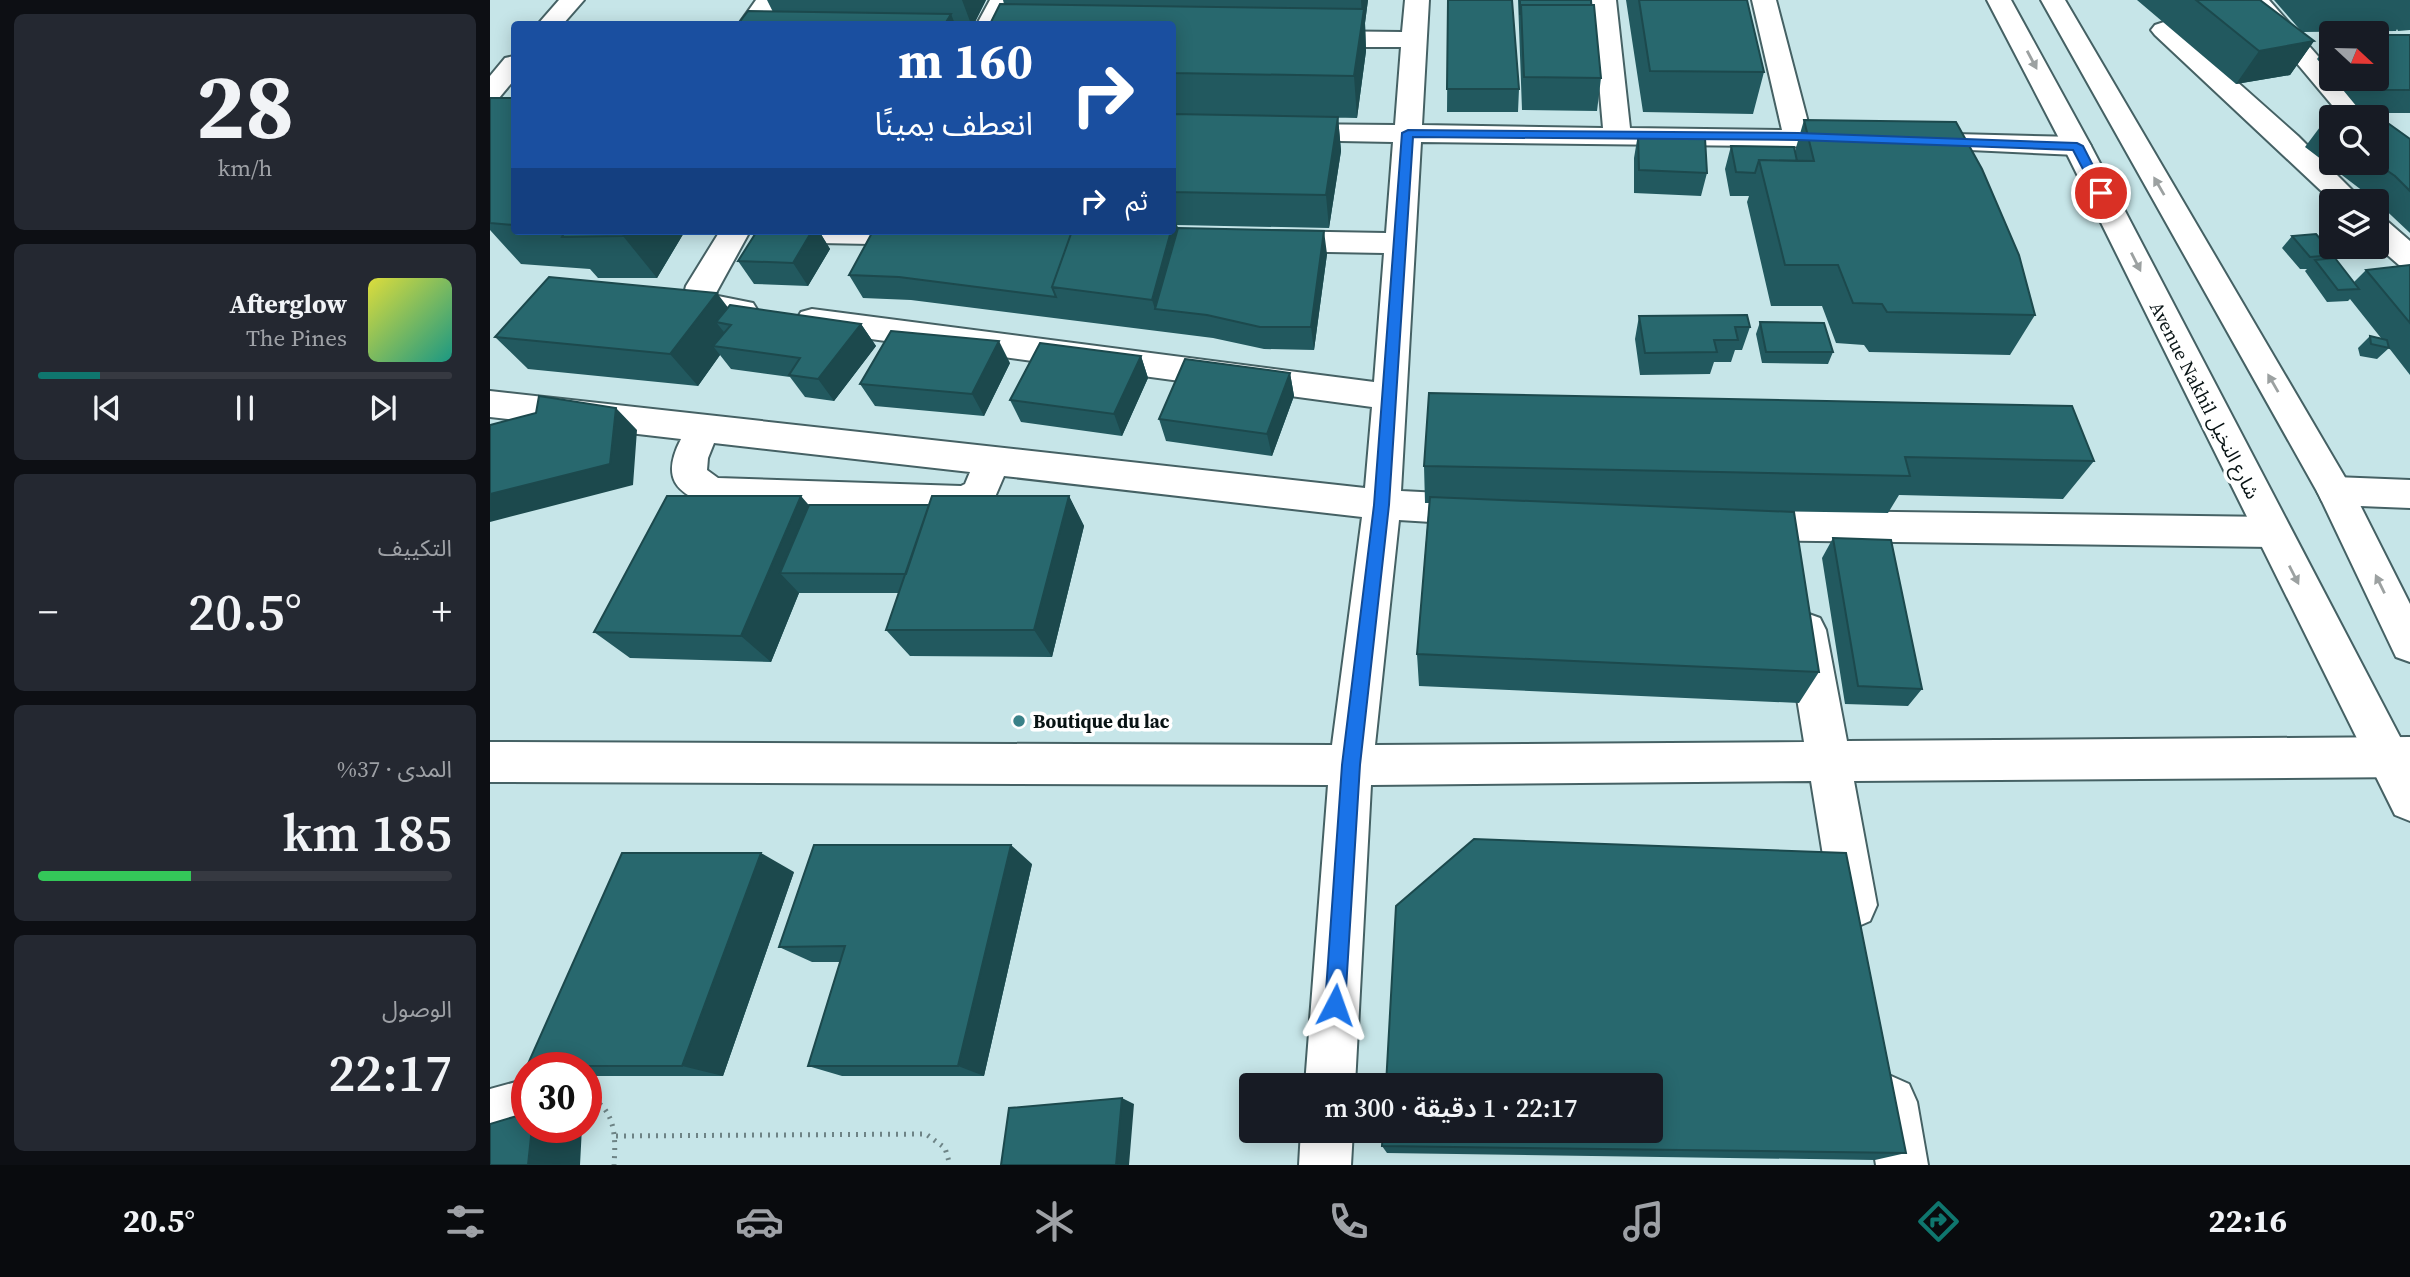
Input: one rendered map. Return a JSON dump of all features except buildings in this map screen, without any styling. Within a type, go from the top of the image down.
[{"type":"street","points":[[553,21],[572,0]]},
{"type":"street","points":[[753,21],[769,0]]},
{"type":"street","points":[[992,21],[1002,0]]},
{"type":"street","points":[[1331,1073],[1351,765],[1382,505],[1417,0]]},
{"type":"street","points":[[1604,0],[1617,135]]},
{"type":"street","points":[[1764,0],[1798,137]]},
{"type":"street","name":"Avenue Nakhil شارع النخيل","points":[[1999,0],[2077,146],[2272,532],[2398,757],[2410,800]]},
{"type":"street","points":[[2053,0],[2335,491],[2410,645]]},
{"type":"street","points":[[2256,0],[2346,105]]},
{"type":"street","points":[[2164,30],[2337,189]]},
{"type":"street","points":[[1293,38],[1414,40]]},
{"type":"street","points":[[2302,55],[2319,55]]},
{"type":"street","points":[[490,92],[511,68]]},
{"type":"street","points":[[1255,132],[1798,137],[2077,146]]},
{"type":"street","points":[[733,235],[702,286],[702,300],[717,307],[1389,397]]},
{"type":"street","points":[[2389,239],[2410,258]]},
{"type":"street","points":[[1248,241],[1400,243]]},
{"type":"street","points":[[490,404],[1382,505],[1517,512]]},
{"type":"street","points":[[704,428],[688,461],[687,470],[697,485],[715,492],[964,501],[979,494],[992,461]]},
{"type":"street","points":[[2335,491],[2410,494]]},
{"type":"street","points":[[1707,523],[1795,564],[2272,532]]},
{"type":"street","points":[[1795,564],[1863,949]]},
{"type":"street","points":[[490,762],[1351,765],[2398,757]]},
{"type":"street","points":[[1882,1057],[1902,1165]]},
{"type":"street","points":[[490,1115],[511,1109]]},
{"type":"street","points":[[1325,1165],[1326,1143]]},
{"type":"path","points":[[602,1105],[610,1113],[616,1136],[614,1165]]},
{"type":"path","points":[[616,1136],[926,1134],[946,1148],[950,1165]]},
{"type":"place","name":"Boutique du lac","points":[[1019,721]]},
{"type":"route","points":[[1335,1005],[1351,765],[1382,505],[1408,133],[1798,137],[2077,146],[2101,193]]}]
